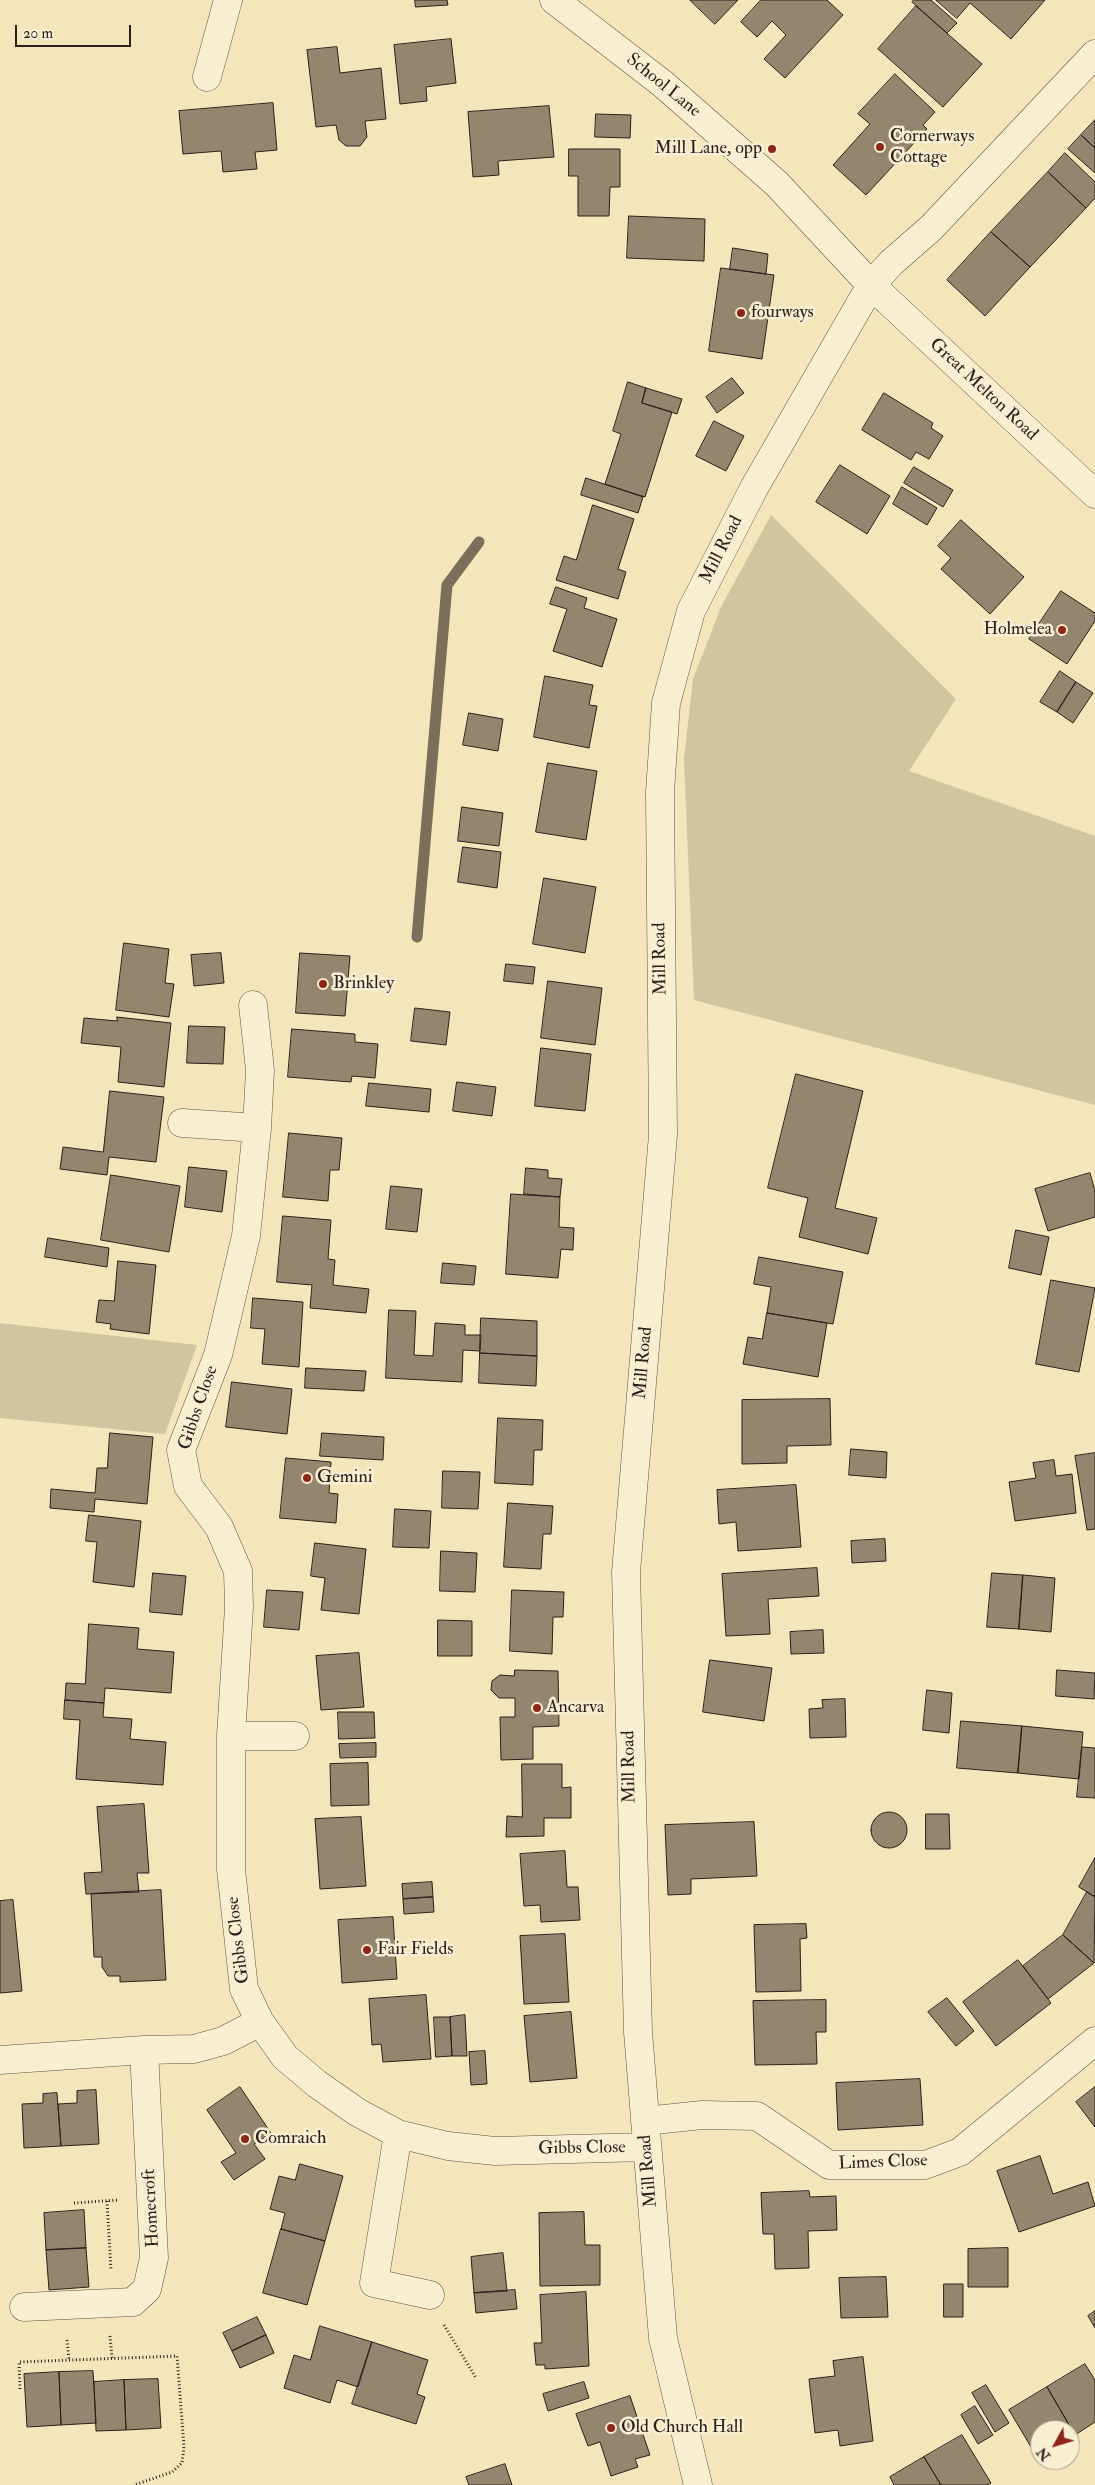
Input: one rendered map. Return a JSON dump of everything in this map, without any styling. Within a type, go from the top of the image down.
[{"type":"street","points":[[207,77],[228,0]]},
{"type":"street","name":"School Lane","points":[[554,0],[663,84],[777,184],[872,286]]},
{"type":"street","name":"Mill Road","points":[[698,2485],[663,2338],[646,2134],[638,2032],[626,1572],[663,1135],[660,792],[666,703],[692,611],[754,488],[872,286],[891,262],[931,228],[1095,54]]},
{"type":"street","name":"Great Melton Road","points":[[872,286],[1095,494]]},
{"type":"street","name":"Gibbs Close","points":[[253,1005],[260,1070],[257,1128],[246,1236],[218,1355],[181,1450],[188,1486],[219,1527],[238,1571],[239,1607],[231,1736],[231,1869],[244,1989],[260,2022],[286,2057],[317,2084],[357,2112],[398,2134],[448,2146],[495,2151],[646,2134]]},
{"type":"street","points":[[182,1123],[257,1128]]},
{"type":"street","points":[[231,1736],[295,1736]]},
{"type":"street","points":[[0,2060],[144,2050],[194,2049],[223,2041],[260,2022]]},
{"type":"street","name":"Limes Close","points":[[646,2134],[702,2115],[757,2116],[829,2165],[925,2165],[960,2152],[1095,2042]]},
{"type":"street","name":"Homecroft","points":[[24,2307],[134,2302],[146,2289],[154,2258],[153,2199],[144,2050]]},
{"type":"street","points":[[398,2134],[374,2283],[430,2295]]},
{"type":"path","points":[[74,2203],[153,2199]]},
{"type":"path","points":[[445,2328],[476,2378]]},
{"type":"path","points":[[20,2389],[19,2362],[177,2356],[184,2447],[182,2463],[172,2472],[134,2485]]},
{"type":"shaded area","points":[[771,515],[956,699],[909,771],[1095,836],[1095,1105],[694,1000],[684,759],[693,679],[721,607]]},
{"type":"shaded area","points":[[0,1323],[197,1345],[165,1434],[0,1418]]},
{"type":"building","points":[[415,0],[447,0],[448,5],[416,7]]},
{"type":"building","points":[[690,0],[738,0],[715,24]]},
{"type":"building","points":[[761,0],[827,0],[843,15],[785,78],[764,59],[786,35],[772,21],[757,37],[741,22]]},
{"type":"building","points":[[914,0],[931,0],[957,23],[947,33],[912,2]]},
{"type":"building","points":[[936,0],[1045,0],[1011,39],[970,3],[957,18]]},
{"type":"building","points":[[916,6],[982,64],[943,107],[878,49]]},
{"type":"building","points":[[451,39],[456,83],[426,87],[427,101],[400,104],[394,45]]},
{"type":"building","points":[[337,47],[340,73],[381,68],[386,119],[365,121],[367,137],[360,146],[346,146],[339,140],[336,125],[316,127],[307,50]]},
{"type":"building","name":"Cornerways Cottage","points":[[895,74],[935,112],[923,125],[927,129],[866,195],[833,165],[870,124],[858,114]]},
{"type":"building","points":[[273,103],[277,150],[255,152],[257,169],[223,172],[221,151],[183,154],[179,111]]},
{"type":"building","points":[[549,106],[554,157],[498,161],[499,175],[473,177],[468,112]]},
{"type":"building","points":[[596,114],[631,115],[630,138],[595,137]]},
{"type":"building","points":[[1095,120],[1095,148],[1081,135]]},
{"type":"building","points":[[1081,135],[1095,148],[1095,173],[1068,149]]},
{"type":"building","points":[[569,149],[620,149],[620,187],[610,187],[609,216],[578,216],[578,176],[569,176]]},
{"type":"building","points":[[1065,153],[1095,182],[1095,198],[1086,208],[1048,172]]},
{"type":"building","points":[[1048,172],[1086,208],[1030,267],[991,232]]},
{"type":"building","points":[[629,216],[705,219],[704,261],[627,258]]},
{"type":"building","points":[[991,232],[1030,267],[985,316],[947,280]]},
{"type":"building","points":[[733,248],[768,254],[766,274],[730,269]]},
{"type":"building","name":"fourways","points":[[721,268],[774,275],[762,359],[709,351]]},
{"type":"building","points":[[732,378],[744,393],[717,413],[706,397]]},
{"type":"building","points":[[628,382],[646,388],[642,403],[672,412],[645,497],[605,484],[621,434],[613,431]]},
{"type":"building","points":[[646,388],[682,399],[677,414],[642,403]]},
{"type":"building","points":[[884,393],[933,423],[931,428],[943,436],[929,459],[916,452],[911,460],[862,430]]},
{"type":"building","points":[[714,421],[744,436],[726,471],[696,456]]},
{"type":"building","points":[[840,465],[890,496],[867,534],[816,502]]},
{"type":"building","points":[[914,467],[953,490],[943,507],[904,483]]},
{"type":"building","points":[[586,478],[643,497],[638,513],[581,495]]},
{"type":"building","points":[[902,487],[937,508],[927,525],[893,504]]},
{"type":"building","points":[[593,505],[634,519],[618,569],[626,572],[618,599],[556,580],[564,556],[576,560]]},
{"type":"building","points":[[961,520],[1024,577],[990,614],[941,569],[951,558],[938,546]]},
{"type":"building","points":[[556,587],[587,598],[584,608],[617,619],[602,667],[553,651],[567,609],[550,604]]},
{"type":"building","name":"Holmelea","points":[[1061,591],[1095,613],[1095,621],[1067,664],[1029,639]]},
{"type":"building","points":[[1060,671],[1076,682],[1057,712],[1040,702]]},
{"type":"building","points":[[545,676],[593,685],[589,705],[597,706],[589,748],[534,737]]},
{"type":"building","points":[[1076,682],[1093,693],[1073,723],[1057,712]]},
{"type":"building","points":[[469,713],[503,719],[498,751],[463,745]]},
{"type":"building","points":[[548,763],[597,771],[586,840],[536,832]]},
{"type":"building","points":[[462,807],[503,813],[499,846],[458,841]]},
{"type":"building","points":[[463,847],[501,852],[497,888],[458,882]]},
{"type":"building","points":[[544,878],[596,887],[585,953],[533,944]]},
{"type":"building","points":[[124,943],[169,949],[165,983],[174,984],[169,1017],[116,1010]]},
{"type":"building","points":[[221,953],[224,983],[194,986],[191,955]]},
{"type":"building","name":"Brinkley","points":[[300,953],[350,956],[345,1016],[296,1013]]},
{"type":"building","points":[[506,964],[535,967],[533,984],[504,981]]},
{"type":"building","points":[[548,981],[602,988],[595,1045],[541,1038]]},
{"type":"building","points":[[415,1008],[450,1012],[446,1045],[411,1041]]},
{"type":"building","points":[[117,1017],[171,1023],[164,1087],[118,1082],[121,1047],[81,1043],[84,1018],[117,1021]]},
{"type":"building","points":[[189,1026],[225,1027],[223,1064],[187,1063]]},
{"type":"building","points":[[292,1029],[355,1034],[355,1042],[378,1044],[375,1078],[352,1076],[351,1082],[288,1077]]},
{"type":"building","points":[[541,1048],[591,1054],[585,1111],[535,1106]]},
{"type":"building","points":[[796,1074],[863,1091],[835,1208],[877,1218],[868,1254],[799,1237],[808,1198],[768,1188]]},
{"type":"building","points":[[457,1082],[496,1087],[492,1116],[453,1111]]},
{"type":"building","points":[[369,1083],[431,1089],[429,1112],[366,1106]]},
{"type":"building","points":[[110,1091],[164,1097],[156,1162],[109,1157],[107,1175],[60,1169],[63,1147],[103,1152]]},
{"type":"building","points":[[289,1133],[342,1138],[339,1170],[330,1170],[328,1201],[283,1197]]},
{"type":"building","points":[[189,1167],[227,1171],[222,1212],[185,1207]]},
{"type":"building","points":[[526,1168],[548,1170],[548,1178],[562,1179],[560,1197],[524,1194]]},
{"type":"building","points":[[1090,1173],[1095,1191],[1095,1217],[1048,1231],[1035,1189]]},
{"type":"building","points":[[111,1175],[180,1186],[169,1252],[101,1240]]},
{"type":"building","points":[[391,1186],[422,1189],[417,1232],[386,1229]]},
{"type":"building","points":[[511,1194],[560,1197],[559,1227],[574,1228],[573,1250],[561,1249],[558,1278],[506,1274]]},
{"type":"building","points":[[283,1216],[331,1220],[328,1259],[335,1260],[333,1285],[369,1289],[366,1313],[310,1308],[312,1285],[277,1282]]},
{"type":"building","points":[[1016,1230],[1049,1237],[1041,1275],[1009,1268]]},
{"type":"building","points":[[48,1238],[109,1248],[107,1267],[45,1257]]},
{"type":"building","points":[[759,1257],[843,1272],[833,1324],[767,1313],[771,1287],[754,1284]]},
{"type":"building","points":[[118,1261],[156,1265],[149,1334],[110,1329],[111,1324],[96,1322],[99,1300],[114,1301]]},
{"type":"building","points":[[443,1263],[476,1266],[474,1285],[441,1283]]},
{"type":"building","points":[[1051,1280],[1095,1288],[1079,1372],[1036,1364]]},
{"type":"building","points":[[253,1298],[303,1302],[299,1367],[262,1364],[265,1329],[251,1328]]},
{"type":"building","points":[[389,1310],[416,1311],[414,1355],[433,1356],[435,1323],[465,1325],[465,1335],[481,1335],[480,1351],[463,1350],[462,1382],[386,1378]]},
{"type":"building","points":[[767,1313],[827,1323],[818,1377],[743,1364],[748,1337],[762,1339]]},
{"type":"building","points":[[481,1318],[537,1321],[537,1356],[480,1353]]},
{"type":"building","points":[[480,1353],[537,1356],[536,1386],[479,1383]]},
{"type":"building","points":[[306,1368],[366,1371],[364,1391],[305,1388]]},
{"type":"building","points":[[232,1382],[292,1389],[287,1434],[226,1427]]},
{"type":"building","points":[[830,1399],[831,1445],[787,1446],[787,1463],[742,1464],[742,1400]]},
{"type":"building","points":[[498,1418],[543,1420],[542,1450],[534,1450],[533,1485],[495,1483]]},
{"type":"building","points":[[110,1433],[153,1437],[147,1504],[95,1499],[94,1512],[50,1508],[51,1489],[95,1493],[97,1468],[107,1468]]},
{"type":"building","points":[[322,1433],[384,1437],[383,1460],[320,1456]]},
{"type":"building","points":[[851,1449],[887,1452],[886,1478],[849,1475]]},
{"type":"building","points":[[1095,1453],[1095,1529],[1087,1530],[1075,1456]]},
{"type":"building","name":"Gemini","points":[[286,1458],[331,1462],[329,1493],[338,1494],[336,1523],[280,1518]]},
{"type":"building","points":[[1054,1460],[1056,1476],[1072,1474],[1076,1513],[1015,1521],[1009,1482],[1036,1478],[1033,1463]]},
{"type":"building","points":[[443,1471],[480,1472],[478,1509],[442,1508]]},
{"type":"building","points":[[796,1485],[801,1547],[738,1551],[736,1522],[719,1524],[717,1490]]},
{"type":"building","points":[[508,1503],[553,1506],[551,1534],[543,1534],[541,1569],[504,1567]]},
{"type":"building","points":[[395,1509],[431,1511],[429,1548],[393,1547]]},
{"type":"building","points":[[89,1515],[141,1521],[134,1587],[93,1582],[97,1542],[86,1541]]},
{"type":"building","points":[[885,1539],[886,1561],[852,1563],[851,1541]]},
{"type":"building","points":[[315,1543],[366,1549],[359,1614],[321,1610],[325,1578],[311,1576]]},
{"type":"building","points":[[441,1551],[477,1553],[475,1592],[440,1591]]},
{"type":"building","points":[[817,1568],[819,1596],[768,1599],[770,1634],[726,1636],[722,1574]]},
{"type":"building","points":[[153,1573],[186,1576],[182,1615],[150,1612]]},
{"type":"building","points":[[992,1573],[1023,1575],[1019,1629],[987,1627]]},
{"type":"building","points":[[1023,1575],[1055,1578],[1051,1632],[1019,1629]]},
{"type":"building","points":[[267,1590],[303,1592],[299,1630],[264,1627]]},
{"type":"building","points":[[512,1590],[564,1592],[563,1617],[553,1617],[552,1654],[510,1651]]},
{"type":"building","points":[[438,1620],[472,1621],[472,1656],[438,1656]]},
{"type":"building","points":[[89,1624],[139,1628],[137,1649],[174,1652],[171,1693],[105,1688],[104,1703],[65,1700],[66,1683],[85,1684]]},
{"type":"building","points":[[823,1630],[824,1653],[791,1654],[790,1632]]},
{"type":"building","points":[[359,1653],[364,1707],[321,1710],[316,1656]]},
{"type":"building","points":[[710,1660],[772,1668],[764,1721],[703,1712]]},
{"type":"building","name":"Ancarva","points":[[515,1670],[558,1671],[559,1726],[533,1727],[533,1759],[501,1760],[500,1717],[515,1717],[515,1698],[499,1698],[491,1690],[492,1681],[500,1675],[514,1676]]},
{"type":"building","points":[[1057,1670],[1095,1673],[1094,1699],[1056,1696]]},
{"type":"building","points":[[927,1690],[952,1693],[949,1733],[923,1730]]},
{"type":"building","points":[[845,1699],[846,1737],[810,1738],[809,1709],[823,1708],[822,1700]]},
{"type":"building","points":[[65,1700],[104,1703],[103,1717],[132,1719],[130,1739],[166,1742],[163,1785],[76,1779],[80,1720],[64,1719]]},
{"type":"building","points":[[338,1712],[374,1712],[375,1738],[339,1739]]},
{"type":"building","points":[[961,1721],[1022,1726],[1018,1773],[957,1768]]},
{"type":"building","points":[[1022,1726],[1083,1732],[1079,1779],[1018,1773]]},
{"type":"building","points":[[376,1743],[376,1757],[340,1758],[339,1744]]},
{"type":"building","points":[[1082,1747],[1095,1748],[1095,1798],[1077,1797]]},
{"type":"building","points":[[368,1763],[369,1805],[331,1806],[330,1764]]},
{"type":"building","points":[[522,1764],[562,1764],[562,1788],[571,1787],[571,1818],[544,1818],[544,1836],[506,1837],[507,1816],[522,1817]]},
{"type":"building","points":[[144,1804],[149,1873],[137,1873],[139,1892],[86,1894],[84,1873],[102,1872],[97,1807]]},
{"type":"building","points":[[889,1812],[896,1813],[902,1817],[906,1823],[906,1837],[902,1843],[896,1847],[889,1848],[882,1847],[876,1843],[872,1837],[871,1830],[872,1823],[876,1817],[882,1813]]},
{"type":"building","points":[[926,1814],[949,1814],[950,1849],[926,1849]]},
{"type":"building","points":[[361,1817],[366,1886],[320,1889],[315,1819]]},
{"type":"building","points":[[754,1822],[757,1876],[691,1879],[691,1894],[668,1895],[665,1825]]},
{"type":"building","points":[[565,1851],[567,1887],[578,1887],[580,1920],[541,1922],[540,1905],[524,1906],[520,1854]]},
{"type":"building","points":[[1095,1858],[1095,1897],[1079,1887]]},
{"type":"building","points":[[432,1882],[433,1897],[403,1899],[402,1884]]},
{"type":"building","points":[[161,1890],[166,1980],[120,1982],[120,1976],[108,1976],[102,1967],[102,1957],[94,1957],[91,1894]]},
{"type":"building","points":[[1087,1892],[1095,1897],[1094,1963],[1063,1935]]},
{"type":"building","points":[[433,1897],[434,1912],[404,1914],[403,1899]]},
{"type":"building","points":[[13,1900],[22,1991],[0,1993],[0,1901]]},
{"type":"building","name":"Fair Fields","points":[[393,1917],[397,1979],[342,1983],[338,1920]]},
{"type":"building","points":[[806,1924],[807,1938],[800,1939],[801,1991],[756,1992],[754,1925]]},
{"type":"building","points":[[565,1934],[569,2002],[524,2004],[520,1936]]},
{"type":"building","points":[[1063,1935],[1094,1963],[1048,1999],[1023,1966]]},
{"type":"building","points":[[1018,1960],[1051,2003],[996,2046],[963,2002]]},
{"type":"building","points":[[426,1995],[431,2059],[383,2062],[381,2044],[372,2045],[369,1999]]},
{"type":"building","points":[[947,1998],[974,2031],[956,2046],[928,2012]]},
{"type":"building","points":[[826,2000],[826,2032],[816,2032],[817,2064],[755,2065],[753,2001]]},
{"type":"building","points":[[571,2012],[577,2078],[530,2082],[524,2016]]},
{"type":"building","points":[[465,2015],[467,2056],[452,2056],[450,2017]]},
{"type":"building","points":[[434,2017],[450,2017],[452,2056],[436,2057]]},
{"type":"building","points":[[485,2051],[487,2084],[471,2085],[469,2052]]},
{"type":"building","points":[[920,2079],[923,2125],[838,2130],[836,2083]]},
{"type":"building","name":"Comraich","points":[[240,2087],[271,2133],[254,2144],[265,2159],[234,2180],[221,2162],[236,2153],[207,2110]]},
{"type":"building","points":[[1095,2087],[1095,2127],[1076,2102]]},
{"type":"building","points":[[96,2090],[99,2144],[61,2146],[58,2104],[77,2103],[77,2091]]},
{"type":"building","points":[[57,2093],[61,2146],[24,2148],[22,2104],[43,2103],[43,2094]]},
{"type":"building","points":[[1040,2156],[1053,2194],[1088,2182],[1095,2206],[1019,2232],[997,2171]]},
{"type":"building","points":[[300,2164],[343,2176],[325,2241],[281,2229],[285,2213],[270,2209],[279,2176],[295,2180]]},
{"type":"building","points":[[809,2191],[810,2197],[836,2196],[837,2230],[808,2231],[809,2268],[775,2269],[774,2234],[763,2234],[761,2193]]},
{"type":"building","points":[[84,2210],[86,2248],[46,2250],[44,2213]]},
{"type":"building","points":[[584,2212],[585,2245],[600,2245],[600,2285],[540,2286],[539,2213]]},
{"type":"building","points":[[281,2229],[325,2241],[307,2305],[263,2293]]},
{"type":"building","points":[[86,2248],[89,2287],[49,2290],[46,2250]]},
{"type":"building","points":[[1008,2248],[1008,2287],[968,2287],[968,2249]]},
{"type":"building","points":[[503,2253],[507,2291],[474,2293],[471,2257]]},
{"type":"building","points":[[886,2277],[888,2317],[841,2318],[839,2278]]},
{"type":"building","points":[[944,2284],[963,2284],[963,2317],[944,2317]]},
{"type":"building","points":[[515,2290],[517,2309],[476,2313],[474,2293]]},
{"type":"building","points":[[586,2292],[589,2366],[545,2369],[545,2365],[536,2365],[534,2343],[542,2343],[540,2295]]},
{"type":"building","points":[[1095,2311],[1095,2328],[1088,2316]]},
{"type":"building","points":[[257,2317],[266,2335],[232,2351],[223,2333]]},
{"type":"building","points":[[320,2326],[372,2342],[358,2387],[337,2380],[330,2403],[284,2388],[294,2355],[310,2360]]},
{"type":"building","points":[[266,2335],[274,2353],[240,2368],[232,2351]]},
{"type":"building","points":[[372,2342],[428,2360],[417,2394],[425,2397],[416,2424],[352,2404]]},
{"type":"building","points":[[863,2357],[873,2441],[840,2446],[838,2430],[815,2433],[809,2379],[835,2376],[833,2361]]},
{"type":"building","points":[[1085,2364],[1095,2380],[1095,2422],[1080,2432],[1080,2420],[1066,2420],[1047,2387]]},
{"type":"building","points":[[93,2371],[96,2423],[61,2425],[59,2372]]},
{"type":"building","points":[[59,2372],[61,2425],[27,2427],[24,2374]]},
{"type":"building","points":[[158,2379],[161,2428],[126,2430],[124,2380]]},
{"type":"building","points":[[124,2380],[126,2430],[96,2431],[94,2382]]},
{"type":"building","points":[[584,2382],[589,2398],[548,2411],[543,2394]]},
{"type":"building","points":[[986,2385],[1009,2423],[995,2432],[972,2393]]},
{"type":"building","points":[[1047,2387],[1066,2420],[1030,2420],[1030,2445],[1009,2410]]},
{"type":"building","name":"Old Church Hall","points":[[630,2396],[650,2455],[635,2459],[638,2467],[611,2476],[600,2442],[588,2446],[576,2414]]},
{"type":"building","points":[[975,2406],[993,2435],[978,2444],[961,2415]]},
{"type":"building","points":[[962,2435],[991,2483],[987,2485],[941,2485],[924,2457]]},
{"type":"building","points":[[924,2457],[941,2485],[894,2485],[890,2477]]},
{"type":"building","points":[[505,2464],[512,2485],[469,2485],[466,2477]]},
{"type":"waterway","points":[[417,937],[447,585],[479,542]]},
{"type":"place","name":"Cornerways Cottage","points":[[880,147]]},
{"type":"place","name":"Mill Lane, opp","points":[[772,149]]},
{"type":"place","name":"fourways","points":[[741,313]]},
{"type":"place","name":"Holmelea","points":[[1062,630]]},
{"type":"place","name":"Brinkley","points":[[323,984]]},
{"type":"place","name":"Gemini","points":[[307,1478]]},
{"type":"place","name":"Ancarva","points":[[537,1708]]},
{"type":"place","name":"Fair Fields","points":[[367,1950]]},
{"type":"place","name":"Comraich","points":[[245,2139]]},
{"type":"place","name":"Old Church Hall","points":[[611,2428]]}]
